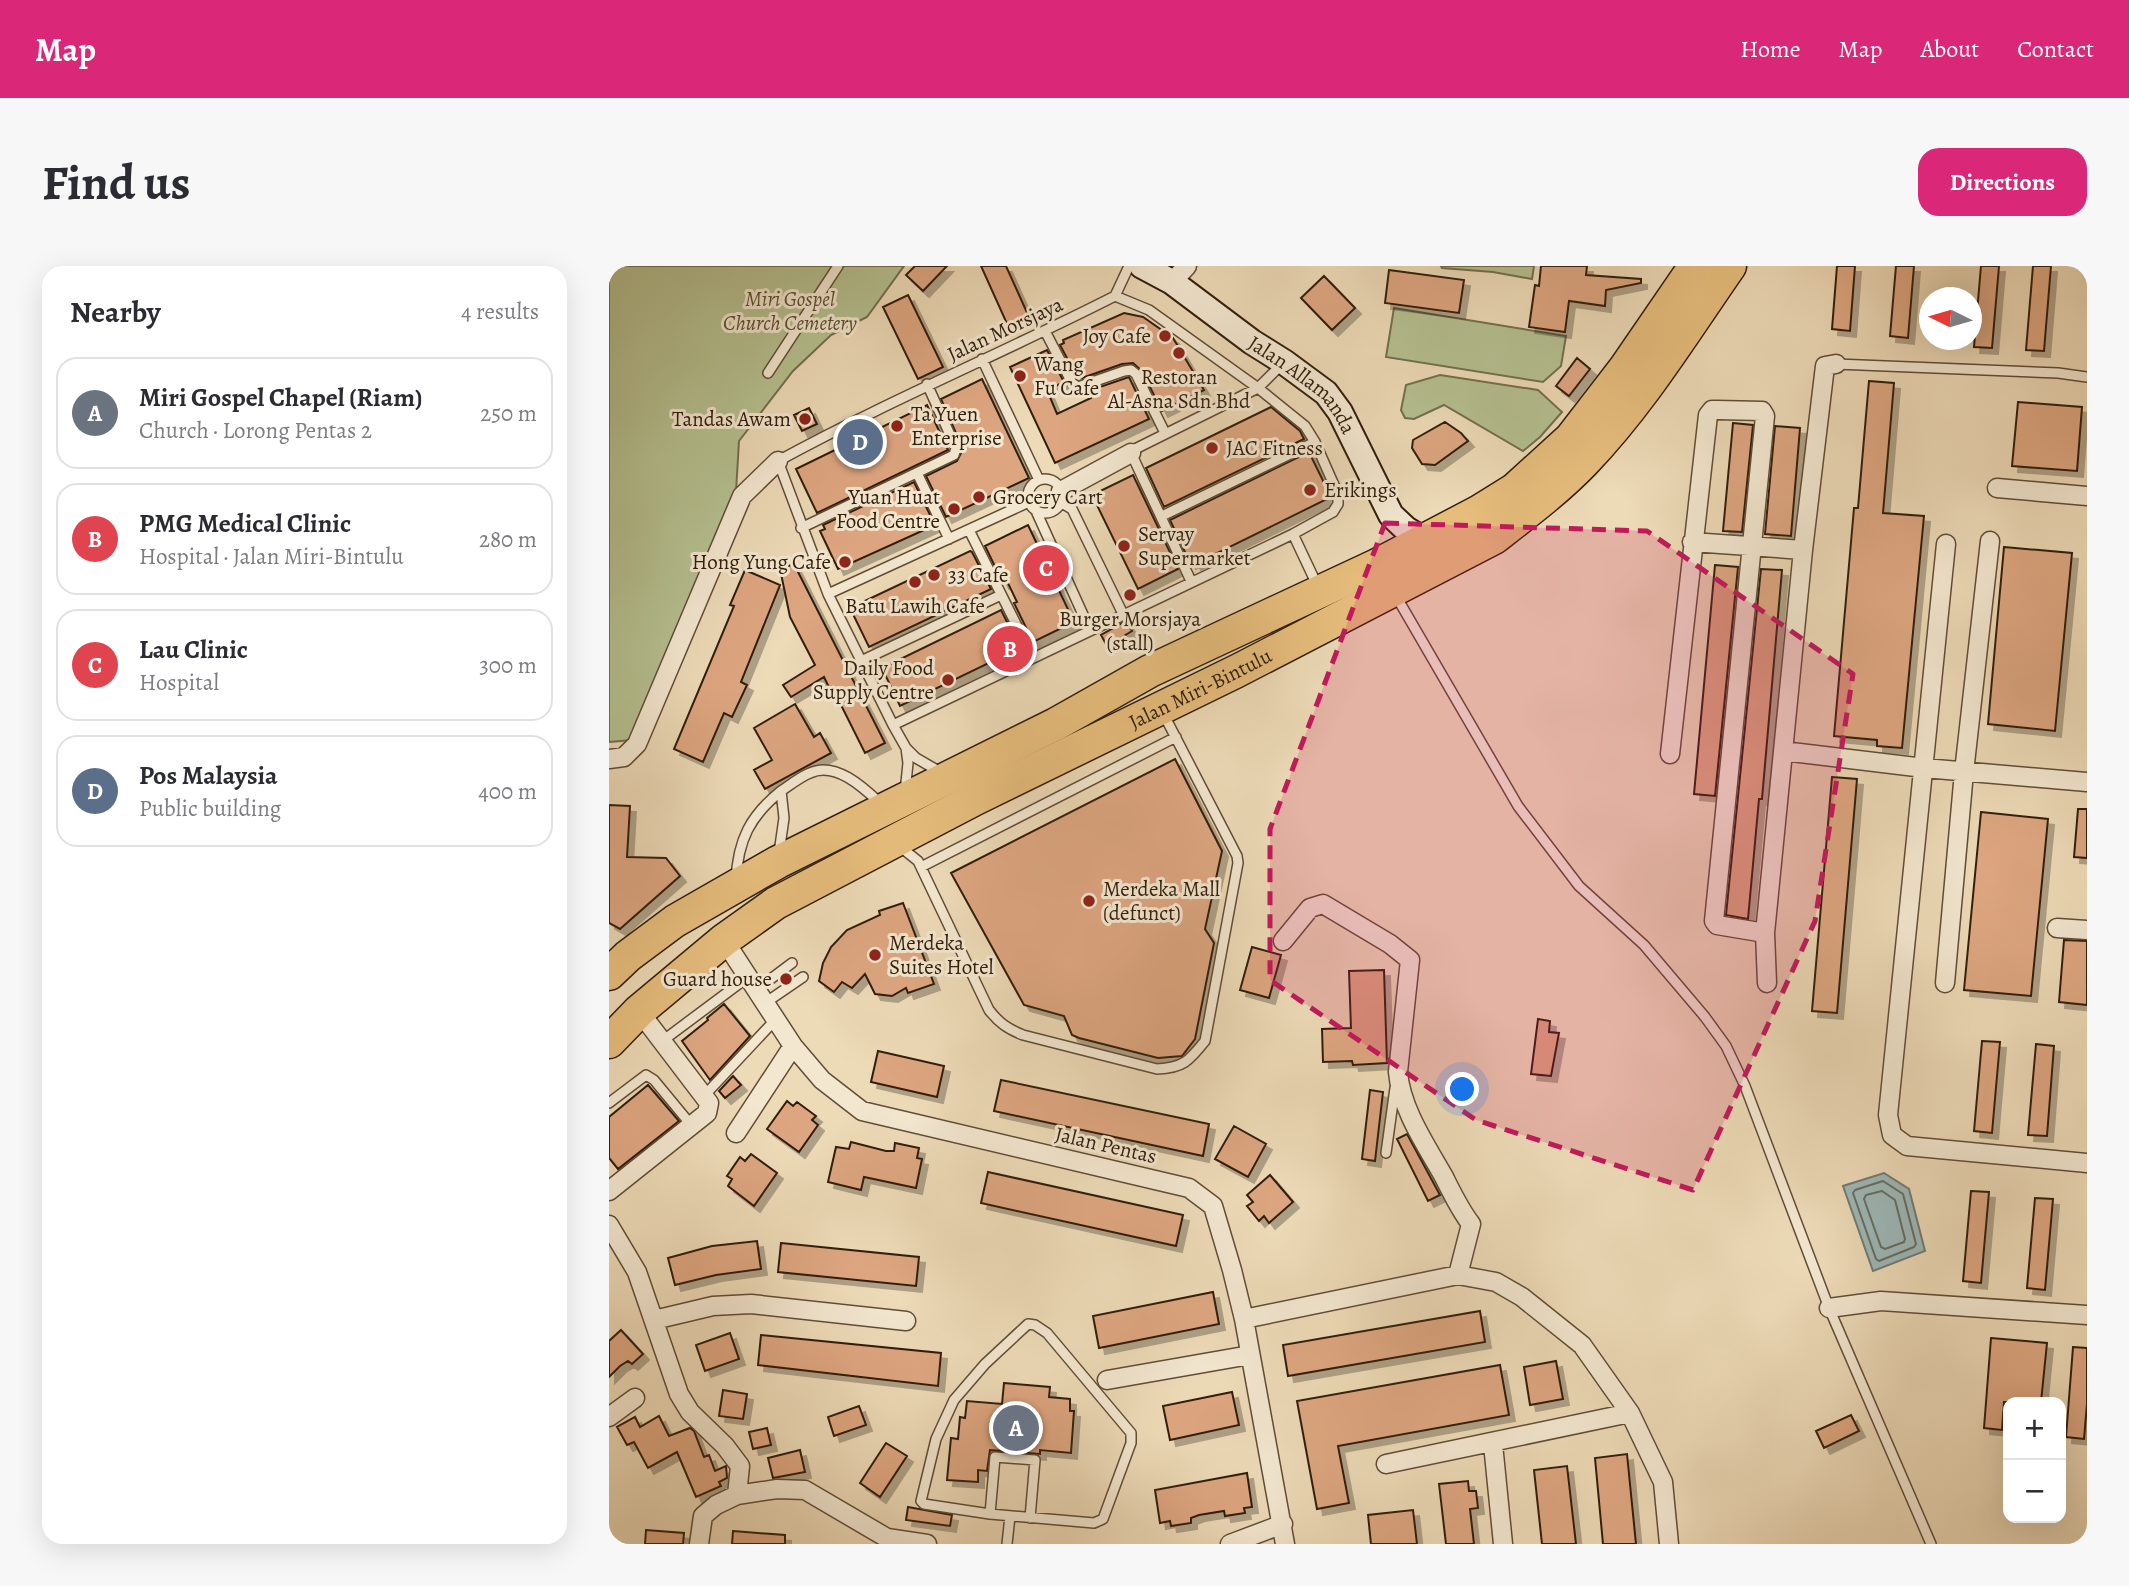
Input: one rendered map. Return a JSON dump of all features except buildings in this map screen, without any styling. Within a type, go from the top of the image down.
[{"type":"highway","name":"Jalan Miri-Bintulu","points":[[609,974],[628,956],[675,921],[735,885],[1056,724],[1150,671],[1387,559],[1478,512],[1515,489],[1571,438],[1625,368],[1695,266]]},
{"type":"highway","name":"Jalan Miri-Bintulu","points":[[609,1042],[639,1012],[724,940],[776,903],[977,798],[1394,592],[1494,538],[1532,509],[1584,462],[1628,411],[1730,266]]},
{"type":"highway","points":[[1056,724],[1139,695],[1153,697],[1161,708]]},
{"type":"street","name":"Jalan Allamanda","points":[[1142,266],[1179,274],[1252,342],[1326,393],[1334,401],[1391,515],[1406,529],[1424,540]]},
{"type":"street","points":[[1767,983],[1765,933],[1803,550],[1825,366],[1836,364]]},
{"type":"street","points":[[1670,754],[1708,415],[1712,410],[1762,411],[1765,416],[1714,921],[1717,925],[1765,933]]},
{"type":"street","points":[[1061,496],[1131,455]]},
{"type":"street","points":[[609,759],[624,757],[637,744],[742,496],[778,461]]},
{"type":"street","points":[[1997,488],[2087,496]]},
{"type":"street","points":[[1387,559],[1391,515]]},
{"type":"street","points":[[1945,983],[1964,772],[1990,541]]},
{"type":"street","points":[[1692,542],[1803,550]]},
{"type":"street","points":[[1946,544],[1888,1115],[1892,1135],[1906,1146],[2087,1163]]},
{"type":"street","points":[[1783,751],[1924,768],[2087,782]]},
{"type":"street","points":[[1283,941],[1310,908],[1323,904],[1391,944],[1409,960],[1398,1072],[1399,1088],[1419,1132],[1471,1224],[1458,1275]]},
{"type":"street","points":[[2057,928],[2087,930]]},
{"type":"street","name":"Jalan Pentas","points":[[724,940],[793,1046],[822,1080],[862,1111],[1189,1188],[1213,1206],[1244,1319],[1285,1544]]},
{"type":"street","points":[[611,1185],[692,1126],[710,1108],[709,1103],[639,1012]]},
{"type":"street","points":[[737,1133],[793,1046]]},
{"type":"street","points":[[609,1225],[637,1272],[679,1394],[690,1412],[725,1446],[740,1466],[737,1494]]},
{"type":"street","points":[[1244,1319],[1458,1275],[1496,1282],[1522,1297],[1583,1345],[1630,1413],[1663,1482],[1669,1544]]},
{"type":"street","points":[[1829,1308],[1881,1301],[2087,1315]]},
{"type":"street","points":[[654,1320],[713,1306],[751,1304],[906,1321]]},
{"type":"street","points":[[1107,1380],[1250,1355]]},
{"type":"street","points":[[609,1417],[635,1398]]},
{"type":"street","points":[[1386,1464],[1493,1444],[1630,1413]]},
{"type":"street","points":[[1493,1444],[1503,1544]]},
{"type":"street","points":[[699,1544],[703,1516],[716,1505],[737,1494],[777,1489],[804,1490],[887,1538],[917,1543]]},
{"type":"street","points":[[1230,1544],[1283,1524]]},
{"type":"lane","points":[[768,373],[838,266]]},
{"type":"lane","points":[[893,725],[1293,534],[1333,512],[1338,504],[1338,494],[1305,426],[1258,388],[1149,310],[1115,296],[1129,266]]},
{"type":"lane","name":"Jalan Morsjaya","points":[[778,461],[927,384],[1115,296]]},
{"type":"lane","points":[[1045,331],[1072,383],[1078,387],[1124,371],[1131,370],[1136,374],[1165,433]]},
{"type":"lane","points":[[982,359],[1039,480]]},
{"type":"lane","points":[[1191,581],[1131,455],[1133,450],[1258,388],[1284,362]]},
{"type":"lane","points":[[1836,364],[2058,373],[2087,377]]},
{"type":"lane","points":[[801,527],[954,455],[927,384]]},
{"type":"lane","points":[[1162,516],[1315,442]]},
{"type":"lane","points":[[778,461],[828,594],[893,725],[906,748],[916,758],[951,778]]},
{"type":"lane","points":[[917,473],[949,539]]},
{"type":"lane","points":[[1090,630],[1036,511],[1029,502],[1030,486],[1039,480],[1054,482],[1072,509],[1123,614]]},
{"type":"lane","points":[[1036,511],[1053,511],[1061,496]]},
{"type":"lane","points":[[828,594],[1029,502]]},
{"type":"lane","points":[[969,530],[1033,658]]},
{"type":"lane","points":[[1293,534],[1320,592]]},
{"type":"lane","points":[[1394,592],[1518,806],[1579,887],[1644,945],[1726,1046],[1745,1086],[1829,1308],[1931,1544]]},
{"type":"lane","points":[[861,661],[1001,595]]},
{"type":"lane","points":[[895,842],[911,854],[921,867],[989,1010],[998,1022],[1023,1035],[1157,1069],[1176,1068],[1191,1059],[1205,1041],[1238,863],[1237,856],[1161,708]]},
{"type":"lane","points":[[921,867],[1176,737]]},
{"type":"lane","points":[[735,885],[740,844],[762,806],[813,771],[833,772],[847,777],[895,804],[908,763],[906,748]]},
{"type":"lane","points":[[778,862],[784,818],[781,791]]},
{"type":"lane","points":[[661,1042],[756,990],[792,963]]},
{"type":"lane","points":[[756,990],[803,977]]},
{"type":"lane","points":[[703,1096],[776,1019]]},
{"type":"lane","points":[[1386,1153],[1398,1072]]},
{"type":"lane","points":[[609,1103],[646,1075],[654,1080],[692,1126]]},
{"type":"lane","points":[[1028,1324],[1047,1333],[1131,1433],[1131,1443],[1103,1519],[1094,1523],[1082,1523],[1010,1516],[924,1504],[920,1496],[936,1439],[954,1400],[985,1364],[1028,1324]]},
{"type":"lane","points":[[990,1514],[995,1457],[1035,1460],[1030,1518]]},
{"type":"lane","points":[[1007,1544],[1010,1516]]},
{"type":"highlighted area","points":[[1385,523],[1647,531],[1853,674],[1815,921],[1693,1190],[1476,1120],[1270,980],[1270,829]]},
{"type":"green space","name":"Miri Gospel Church Cemetery","points":[[609,266],[904,266],[867,317],[831,335],[793,371],[739,441],[736,492],[633,740],[609,742]]},
{"type":"green space","points":[[1441,266],[1534,266],[1532,279]]},
{"type":"green space","points":[[1394,308],[1566,336],[1561,366],[1543,382],[1386,357]]},
{"type":"green space","points":[[1440,375],[1538,390],[1562,412],[1540,437],[1523,451],[1444,405],[1414,419],[1405,418],[1401,410],[1406,385]]},
{"type":"water","points":[[1884,1173],[1909,1189],[1925,1251],[1873,1271],[1843,1186]]},
{"type":"place","name":"Joy Cafe","points":[[1165,336]]},
{"type":"place","name":"Restoran Al-Asna Sdn Bhd","points":[[1179,353]]},
{"type":"place","name":"Wang Fu Cafe","points":[[1020,376]]},
{"type":"place","name":"Tandas Awam","points":[[805,419]]},
{"type":"place","name":"Ta Yuen Enterprise","points":[[897,426]]},
{"type":"place","name":"Pos Malaysia","points":[[860,442]]},
{"type":"place","name":"JAC Fitness","points":[[1212,448]]},
{"type":"place","name":"Erikings","points":[[1310,490]]},
{"type":"place","name":"Grocery Cart","points":[[979,497]]},
{"type":"place","name":"Yuan Huat Food Centre","points":[[954,509]]},
{"type":"place","name":"Servay Supermarket","points":[[1124,546]]},
{"type":"place","name":"Hong Yung Cafe","points":[[845,562]]},
{"type":"place","name":"Lau Clinic","points":[[1046,568]]},
{"type":"place","name":"33 Cafe","points":[[934,575]]},
{"type":"place","name":"Batu Lawih Cafe","points":[[915,582]]},
{"type":"place","name":"Burger Morsjaya (stall)","points":[[1130,595]]},
{"type":"place","name":"PMG Medical Clinic","points":[[1010,649]]},
{"type":"place","name":"Daily Food Supply Centre","points":[[948,680]]},
{"type":"place","name":"Merdeka Mall (defunct)","points":[[1089,901]]},
{"type":"place","name":"Merdeka Suites Hotel","points":[[875,955]]},
{"type":"place","name":"Guard house","points":[[786,979]]},
{"type":"place","name":"Miri Gospel Chapel (Riam)","points":[[1016,1428]]}]
